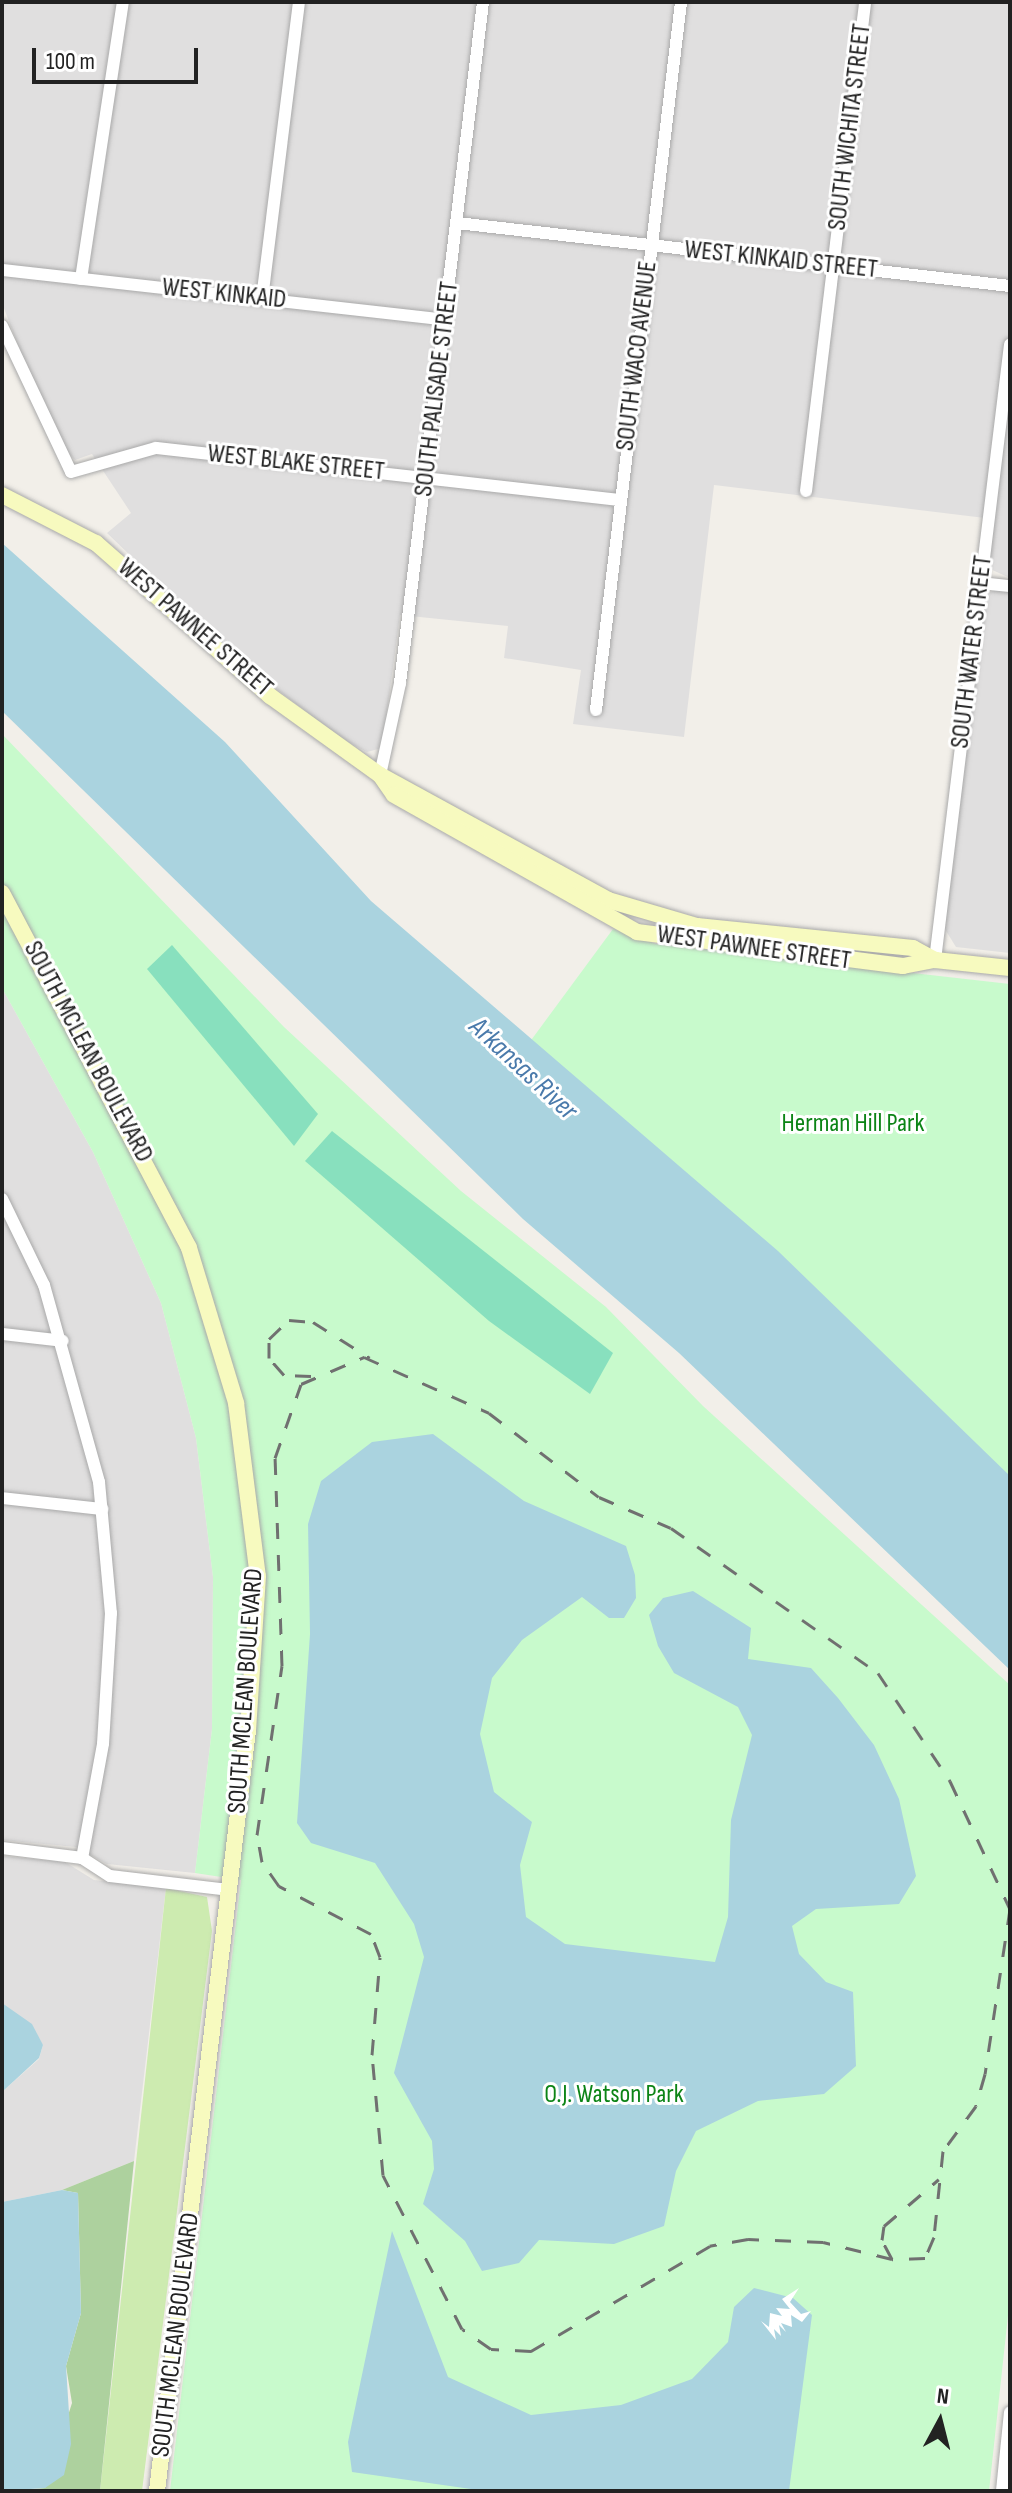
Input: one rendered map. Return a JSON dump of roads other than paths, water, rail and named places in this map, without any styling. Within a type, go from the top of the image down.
[{"type":"main road","name":"WEST PAWNEE STREET","points":[[2,495],[29,504],[96,543],[270,696],[380,775],[417,809],[637,932],[888,965],[935,960],[1010,968]]},
{"type":"main road","name":"SOUTH MCLEAN BOULEVARD","points":[[2,893],[189,1248],[236,1403],[258,1576],[230,1890],[157,2491]]},
{"type":"street","points":[[81,279],[123,2]]},
{"type":"street","points":[[262,299],[299,2]]},
{"type":"street","name":"SOUTH PALISADE STREET","points":[[380,775],[426,477],[483,2]]},
{"type":"street","name":"SOUTH WACO AVENUE","points":[[596,710],[681,2]]},
{"type":"street","name":"SOUTH WICHITA STREET","points":[[806,491],[865,2]]},
{"type":"street","name":"WEST KINKAID STREET","points":[[457,223],[1010,286]]},
{"type":"street","name":"WEST KINKAID","points":[[2,270],[445,320]]},
{"type":"street","name":"WEST BLAKE STREET","points":[[2,326],[71,472],[156,448],[620,500]]},
{"type":"street","name":"SOUTH WATER STREET","points":[[935,960],[1010,345]]},
{"type":"street","points":[[980,583],[1010,586]]},
{"type":"street","points":[[2,1199],[63,1341],[102,1509],[109,1657],[94,1826],[82,1858]]},
{"type":"street","points":[[2,1334],[63,1341]]},
{"type":"street","points":[[2,1498],[102,1509]]},
{"type":"street","points":[[2,1848],[82,1858],[110,1876],[230,1890]]},
{"type":"street","points":[[1002,2491],[1010,2412]]},
{"type":"water","name":"Arkansas River","points":[[2,543],[225,742],[371,901],[778,1251],[1010,1476],[1010,1670],[679,1353],[523,1219],[2,711]]},
{"type":"water","points":[[433,1434],[524,1501],[626,1546],[635,1575],[636,1598],[624,1618],[609,1618],[582,1597],[522,1640],[492,1678],[480,1734],[494,1792],[532,1822],[520,1865],[526,1917],[565,1944],[715,1962],[728,1917],[731,1820],[752,1735],[738,1707],[674,1673],[658,1646],[649,1615],[663,1598],[693,1591],[751,1628],[748,1659],[811,1668],[838,1698],[874,1745],[899,1799],[916,1876],[899,1904],[816,1909],[792,1926],[799,1954],[826,1982],[853,1992],[856,2066],[824,2094],[758,2101],[696,2131],[676,2171],[664,2226],[614,2244],[539,2240],[519,2263],[482,2271],[465,2241],[423,2204],[434,2169],[432,2141],[394,2073],[424,1957],[414,1924],[375,1863],[311,1843],[297,1823],[310,1634],[308,1524],[321,1481],[372,1442]]},
{"type":"water","points":[[2,2003],[32,2024],[43,2045],[39,2058],[2,2092]]},
{"type":"water","points":[[62,2190],[78,2193],[81,2313],[66,2366],[71,2444],[64,2475],[45,2488],[2,2491],[2,2202]]},
{"type":"water","points":[[392,2231],[448,2377],[531,2415],[621,2405],[692,2379],[728,2342],[734,2307],[754,2288],[793,2298],[812,2315],[789,2491],[485,2491],[352,2472],[348,2442]]},
{"type":"railway","points":[[311,1376],[284,1375],[269,1358],[269,1339],[289,1320],[313,1322],[370,1358]]},
{"type":"railway","points":[[892,2259],[823,2242],[748,2239],[710,2246],[531,2351],[491,2349],[462,2329],[383,2175],[372,2055],[380,1957],[371,1934],[279,1886],[262,1862],[257,1835],[282,1666],[275,1458],[301,1384],[364,1357],[489,1413],[599,1497],[671,1528],[878,1673],[950,1781],[1010,1909],[985,2074],[976,2106],[943,2151],[934,2237],[925,2258],[892,2259],[882,2240],[884,2226],[939,2179]]},
{"type":"park label","name":"Herman Hill Park","points":[[853,1124]]},
{"type":"park label","name":"O.J. Watson Park","points":[[614,2095]]}]
